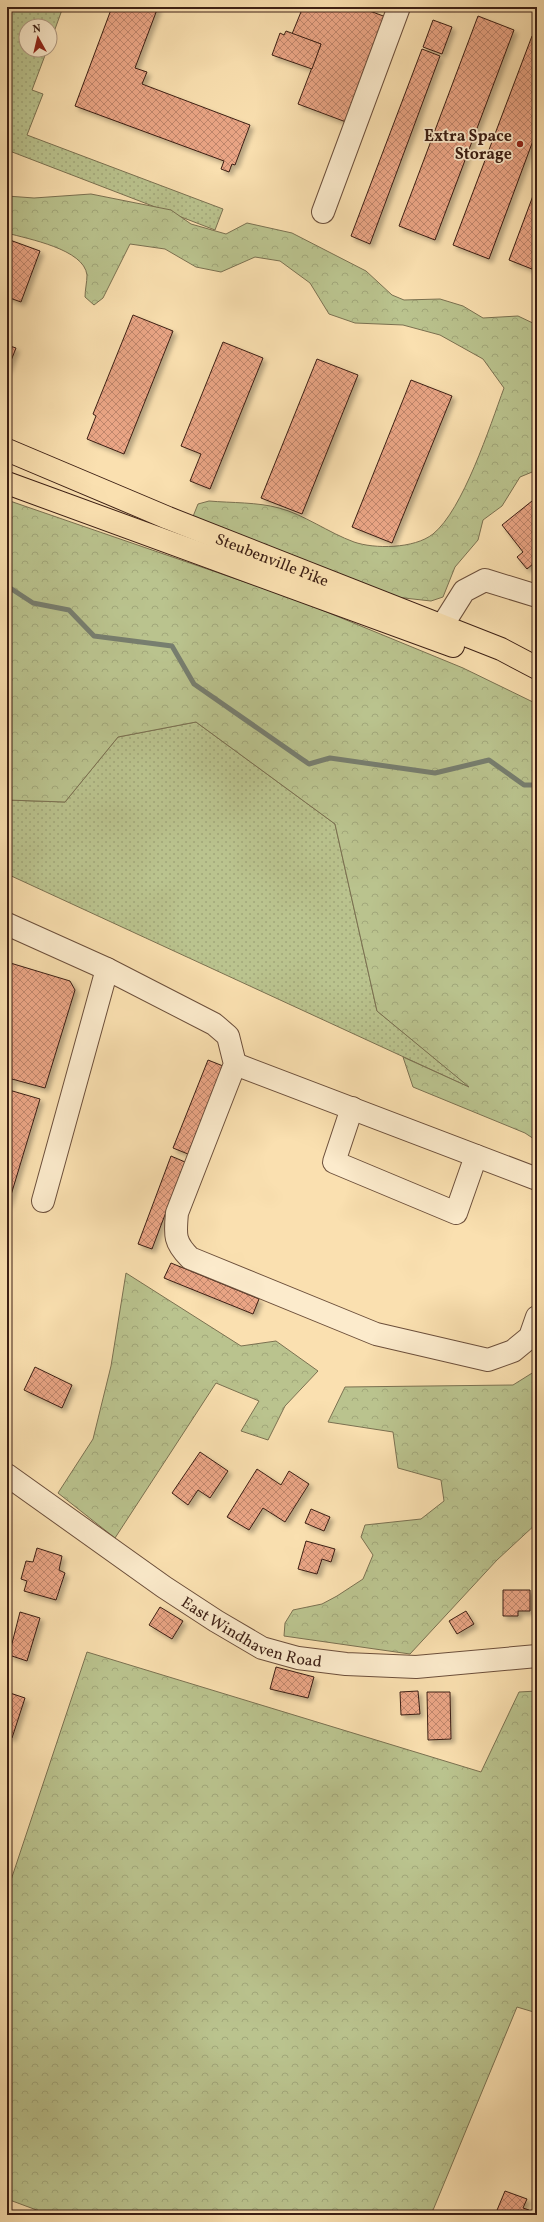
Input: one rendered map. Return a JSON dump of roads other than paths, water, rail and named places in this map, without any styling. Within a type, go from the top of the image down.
[{"type":"main road","name":"Steubenville Pike","points":[[7,450],[176,521],[501,649],[537,668]]},
{"type":"main road","name":"Steubenville Pike","points":[[7,483],[496,662],[537,675]]},
{"type":"street","points":[[323,212],[399,7]]},
{"type":"street","points":[[442,626],[464,591],[485,580],[537,596]]},
{"type":"street","points":[[7,924],[107,969],[214,1024],[228,1036],[236,1064],[177,1213],[175,1232],[179,1246],[190,1258],[376,1334],[488,1360],[513,1350],[530,1337],[537,1317]]},
{"type":"street","points":[[43,1201],[107,969]]},
{"type":"street","points":[[236,1064],[537,1179]]},
{"type":"street","points":[[352,1108],[334,1162],[456,1213],[476,1156]]},
{"type":"street","name":"East Windhaven Road","points":[[8,1478],[164,1587],[216,1621],[262,1648],[305,1659],[346,1664],[416,1667],[537,1656]]},
{"type":"waterway","points":[[7,586],[33,603],[69,610],[94,636],[172,646],[194,684],[309,764],[330,758],[435,773],[489,760],[524,785],[537,785]]},
{"type":"place","name":"Extra Space Storage","points":[[520,144]]}]
